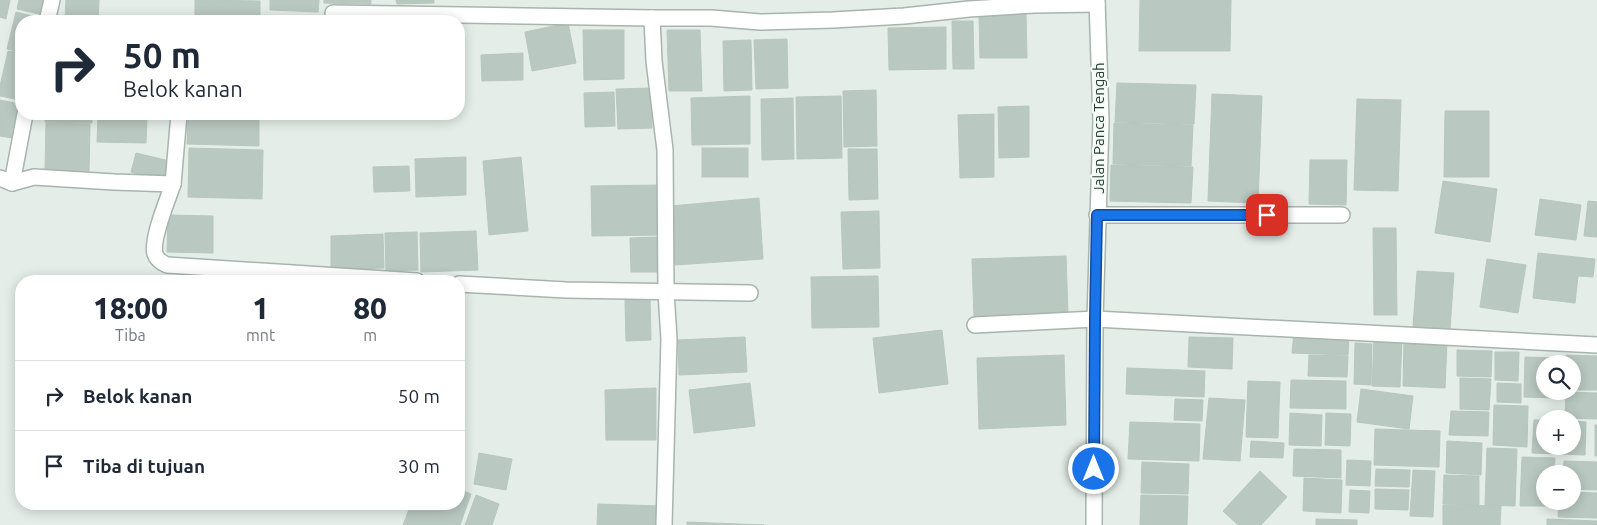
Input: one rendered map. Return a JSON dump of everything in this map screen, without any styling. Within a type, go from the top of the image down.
[{"type":"street","points":[[48,15],[52,0]]},
{"type":"street","points":[[465,15],[711,18],[760,22],[904,16],[1034,4],[1097,2]]},
{"type":"street","name":"Jalan Panca Tengah","points":[[1094,525],[1095,319],[1101,121],[1097,2]]},
{"type":"street","points":[[333,13],[461,15]]},
{"type":"street","points":[[652,18],[654,61],[665,150],[666,292],[669,340],[664,525]]},
{"type":"street","points":[[23,120],[6,181],[34,177],[174,184]]},
{"type":"street","points":[[179,120],[174,184],[156,236],[156,257],[164,263],[318,275]]},
{"type":"street","points":[[1097,215],[1342,215]]},
{"type":"street","points":[[465,284],[566,290],[750,293]]},
{"type":"street","points":[[975,325],[1095,319],[1597,345]]},
{"type":"building","points":[[0,0],[10,0],[6,19],[0,17]]},
{"type":"building","points":[[19,0],[47,0],[44,15],[17,9]]},
{"type":"building","points":[[66,0],[99,0],[98,15],[65,15]]},
{"type":"building","points":[[195,0],[260,1],[260,15],[195,15]]},
{"type":"building","points":[[270,0],[319,0],[318,12],[270,10]]},
{"type":"building","points":[[324,0],[371,0],[371,4],[324,3]]},
{"type":"building","points":[[396,0],[434,0],[434,3],[397,4]]},
{"type":"building","points":[[1140,0],[1231,0],[1230,51],[1139,51]]},
{"type":"building","points":[[16,12],[28,15],[15,15]]},
{"type":"building","points":[[1026,14],[1027,58],[980,58],[979,16]]},
{"type":"building","points":[[15,16],[15,51],[7,49]]},
{"type":"building","points":[[952,21],[973,21],[974,69],[953,69]]},
{"type":"building","points":[[568,23],[576,63],[532,71],[525,32]]},
{"type":"building","points":[[946,27],[946,69],[889,70],[888,28]]},
{"type":"building","points":[[583,30],[624,30],[624,79],[584,80]]},
{"type":"building","points":[[667,30],[700,30],[702,91],[669,91]]},
{"type":"building","points":[[787,39],[788,88],[756,89],[754,40]]},
{"type":"building","points":[[751,40],[752,90],[724,91],[723,41]]},
{"type":"building","points":[[8,51],[15,52],[15,99],[0,96],[0,86]]},
{"type":"building","points":[[523,53],[523,80],[482,81],[481,55]]},
{"type":"building","points":[[1117,83],[1196,85],[1194,124],[1115,122]]},
{"type":"building","points":[[651,88],[652,128],[618,129],[616,89]]},
{"type":"building","points":[[876,90],[877,146],[844,147],[843,91]]},
{"type":"building","points":[[614,92],[615,126],[585,127],[584,93]]},
{"type":"building","points":[[1212,94],[1262,96],[1258,203],[1208,201]]},
{"type":"building","points":[[750,96],[750,144],[692,145],[691,98]]},
{"type":"building","points":[[841,96],[842,158],[797,159],[796,97]]},
{"type":"building","points":[[793,98],[794,159],[762,160],[761,99]]},
{"type":"building","points":[[1357,99],[1401,100],[1398,191],[1354,190]]},
{"type":"building","points":[[0,100],[15,103],[16,120],[12,138],[0,136]]},
{"type":"building","points":[[1029,106],[1029,157],[999,158],[998,107]]},
{"type":"building","points":[[1445,111],[1489,111],[1489,177],[1444,177]]},
{"type":"building","points":[[994,114],[994,177],[960,178],[958,115]]},
{"type":"building","points":[[45,120],[92,120],[92,123],[45,122]]},
{"type":"building","points":[[98,120],[147,120],[146,143],[97,142]]},
{"type":"building","points":[[188,120],[259,120],[259,146],[187,144]]},
{"type":"building","points":[[46,123],[90,124],[89,171],[45,170]]},
{"type":"building","points":[[1114,123],[1193,125],[1191,166],[1113,164]]},
{"type":"building","points":[[189,148],[263,150],[262,199],[188,197]]},
{"type":"building","points":[[702,148],[748,148],[748,177],[702,177]]},
{"type":"building","points":[[848,149],[877,149],[878,199],[849,200]]},
{"type":"building","points":[[136,153],[174,162],[168,182],[131,172]]},
{"type":"building","points":[[466,157],[466,195],[416,197],[415,159]]},
{"type":"building","points":[[521,157],[528,231],[489,235],[483,161]]},
{"type":"building","points":[[1310,160],[1347,160],[1346,205],[1309,204]]},
{"type":"building","points":[[1111,165],[1193,167],[1191,203],[1110,201]]},
{"type":"building","points":[[409,166],[410,191],[374,192],[373,167]]},
{"type":"building","points":[[1443,181],[1497,189],[1490,242],[1435,233]]},
{"type":"building","points":[[659,185],[660,235],[592,236],[591,186]]},
{"type":"building","points":[[759,198],[763,259],[675,265],[671,206]]},
{"type":"building","points":[[1540,199],[1581,205],[1576,240],[1535,235]]},
{"type":"building","points":[[1588,201],[1597,202],[1597,237],[1584,236]]},
{"type":"building","points":[[879,211],[880,268],[843,269],[841,212]]},
{"type":"building","points":[[168,215],[213,216],[213,253],[167,252]]},
{"type":"building","points":[[1373,228],[1396,228],[1397,315],[1374,315]]},
{"type":"building","points":[[476,231],[478,270],[421,272],[420,233]]},
{"type":"building","points":[[417,232],[418,270],[386,271],[385,233]]},
{"type":"building","points":[[383,234],[384,268],[331,270],[331,236]]},
{"type":"building","points":[[658,237],[659,272],[631,272],[630,238]]},
{"type":"building","points":[[1538,253],[1595,259],[1593,277],[1578,276],[1575,303],[1533,298]]},
{"type":"building","points":[[1066,256],[1068,314],[974,318],[972,259]]},
{"type":"building","points":[[1487,259],[1526,265],[1518,313],[1480,307]]},
{"type":"building","points":[[1417,271],[1454,273],[1450,329],[1413,327]]},
{"type":"building","points":[[878,276],[879,327],[812,328],[811,277]]},
{"type":"building","points":[[650,299],[651,340],[626,341],[625,300]]},
{"type":"building","points":[[942,330],[948,384],[879,393],[873,338]]},
{"type":"building","points":[[1294,332],[1349,334],[1348,355],[1292,353]]},
{"type":"building","points":[[745,337],[747,372],[679,375],[678,340]]},
{"type":"building","points":[[1189,337],[1233,338],[1232,369],[1188,367]]},
{"type":"building","points":[[1374,338],[1402,338],[1400,387],[1372,386]]},
{"type":"building","points":[[1404,339],[1447,341],[1445,388],[1403,386]]},
{"type":"building","points":[[1355,343],[1372,344],[1371,385],[1354,384]]},
{"type":"building","points":[[1457,350],[1492,351],[1491,377],[1457,376]]},
{"type":"building","points":[[1495,352],[1519,352],[1518,381],[1495,380]]},
{"type":"building","points":[[1064,355],[1066,425],[979,429],[977,358]]},
{"type":"building","points":[[1309,355],[1348,356],[1347,377],[1308,376]]},
{"type":"building","points":[[1581,355],[1597,356],[1597,390],[1581,390]]},
{"type":"building","points":[[1525,357],[1536,357],[1536,397],[1524,397]]},
{"type":"building","points":[[1127,368],[1205,371],[1204,397],[1126,394]]},
{"type":"building","points":[[1460,378],[1491,379],[1489,410],[1460,409]]},
{"type":"building","points":[[1291,380],[1346,381],[1346,409],[1290,408]]},
{"type":"building","points":[[1248,381],[1280,382],[1278,438],[1246,437]]},
{"type":"building","points":[[750,383],[755,426],[694,433],[689,390]]},
{"type":"building","points":[[1497,383],[1521,384],[1521,403],[1497,402]]},
{"type":"building","points":[[656,388],[656,440],[606,440],[605,390]]},
{"type":"building","points":[[1361,389],[1413,396],[1409,429],[1357,422]]},
{"type":"building","points":[[1581,392],[1597,393],[1597,419],[1581,418],[1581,410],[1565,410],[1566,400],[1581,400]]},
{"type":"building","points":[[1209,398],[1245,400],[1240,461],[1203,459]]},
{"type":"building","points":[[1175,399],[1203,400],[1202,421],[1174,420]]},
{"type":"building","points":[[1494,405],[1528,406],[1527,447],[1493,445]]},
{"type":"building","points":[[1451,411],[1489,412],[1488,436],[1449,435]]},
{"type":"building","points":[[1290,413],[1322,415],[1321,446],[1289,445]]},
{"type":"building","points":[[1326,413],[1351,414],[1350,446],[1325,445]]},
{"type":"building","points":[[1534,420],[1536,420],[1536,453],[1532,453]]},
{"type":"building","points":[[1130,422],[1200,424],[1199,461],[1128,459]]},
{"type":"building","points":[[1581,422],[1586,422],[1585,455],[1581,455]]},
{"type":"building","points":[[1595,425],[1597,425],[1597,456],[1595,456]]},
{"type":"building","points":[[1375,429],[1440,431],[1439,467],[1374,465]]},
{"type":"building","points":[[1251,441],[1284,443],[1283,458],[1250,457]]},
{"type":"building","points":[[1447,441],[1482,443],[1481,475],[1446,473]]},
{"type":"building","points":[[1487,448],[1517,449],[1515,506],[1485,505]]},
{"type":"building","points":[[1294,449],[1341,450],[1341,478],[1293,476]]},
{"type":"building","points":[[479,453],[512,459],[506,490],[474,484]]},
{"type":"building","points":[[1522,457],[1555,458],[1555,465],[1536,465],[1536,506],[1520,506]]},
{"type":"building","points":[[1347,460],[1371,461],[1370,486],[1346,485]]},
{"type":"building","points":[[1564,461],[1597,462],[1597,490],[1581,489],[1581,465],[1564,465]]},
{"type":"building","points":[[1142,462],[1189,464],[1188,494],[1141,493]]},
{"type":"building","points":[[1376,469],[1410,470],[1409,487],[1375,486]]},
{"type":"building","points":[[1413,470],[1435,471],[1433,517],[1410,516]]},
{"type":"building","points":[[1260,471],[1287,497],[1261,525],[1238,525],[1223,511]]},
{"type":"building","points":[[1444,475],[1479,476],[1479,505],[1443,504]]},
{"type":"building","points":[[1304,478],[1342,480],[1341,513],[1303,511]]},
{"type":"building","points":[[1375,489],[1409,490],[1408,510],[1375,509]]},
{"type":"building","points":[[1350,490],[1370,491],[1369,513],[1349,512]]},
{"type":"building","points":[[465,492],[471,494],[460,525],[403,525],[409,510],[465,510]]},
{"type":"building","points":[[1581,492],[1597,493],[1597,518],[1558,517],[1558,510],[1581,510]]},
{"type":"building","points":[[476,495],[499,504],[492,525],[465,525]]},
{"type":"building","points":[[1141,495],[1188,496],[1187,525],[1140,525]]},
{"type":"building","points":[[598,504],[661,506],[660,525],[597,525]]},
{"type":"building","points":[[1443,505],[1501,506],[1500,525],[1443,525]]},
{"type":"building","points":[[1316,519],[1357,520],[1357,525],[1316,525]]},
{"type":"building","points":[[1547,519],[1597,521],[1597,525],[1547,525]]},
{"type":"building","points":[[687,522],[764,525],[687,525]]},
{"type":"route","points":[[1094,469],[1097,215],[1267,215]]}]
